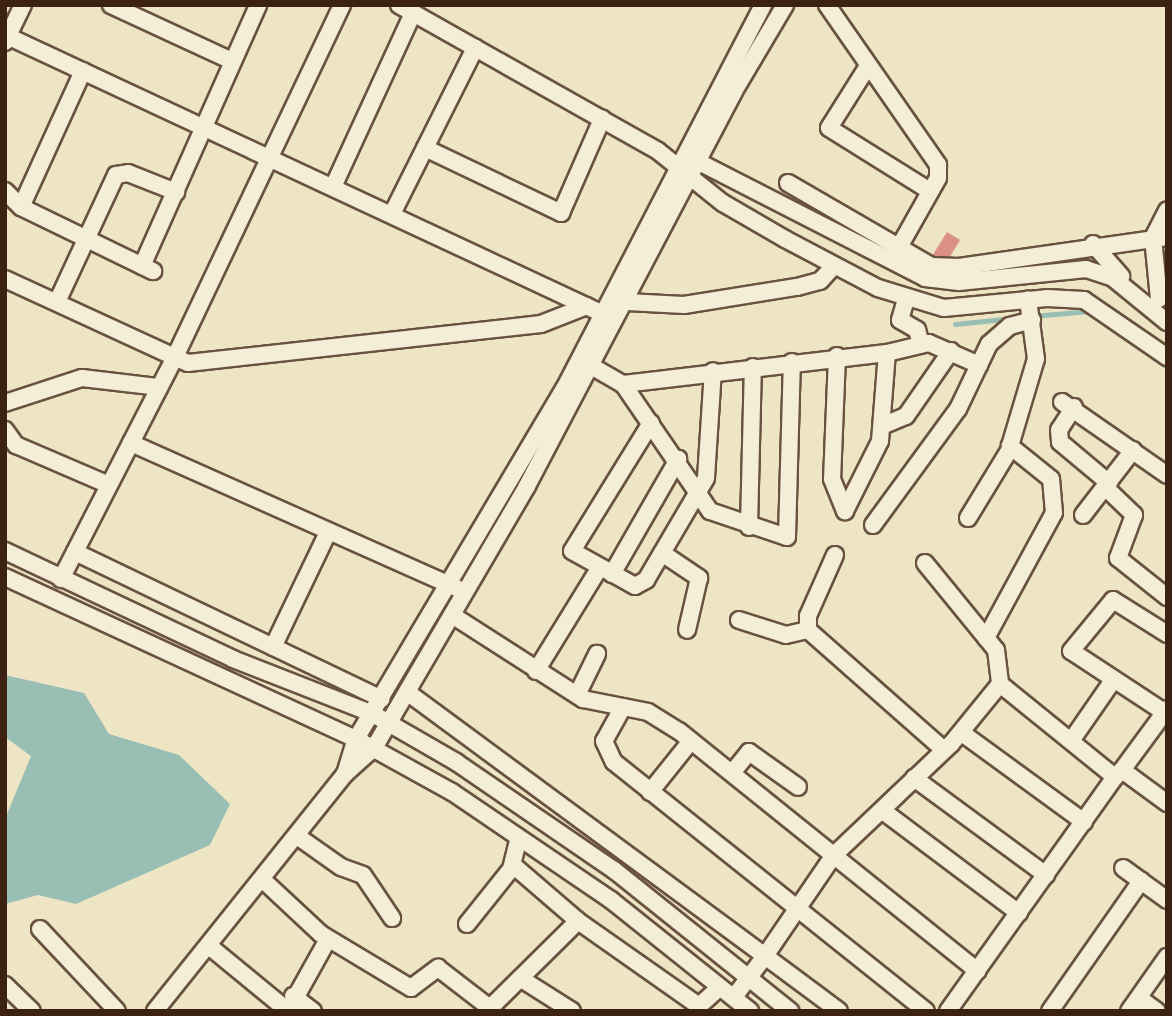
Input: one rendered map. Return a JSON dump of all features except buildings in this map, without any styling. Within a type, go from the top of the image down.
[{"type":"street","points":[[23,5],[6,38],[83,71],[610,317]]},
{"type":"street","points":[[111,5],[131,9],[232,61]]},
{"type":"street","points":[[61,579],[174,359],[342,5]]},
{"type":"street","points":[[345,774],[356,739],[610,317],[687,166],[763,5]]},
{"type":"street","points":[[155,1011],[263,880],[345,774],[374,748],[593,367],[610,317],[628,302],[687,166],[785,5]]},
{"type":"street","points":[[827,5],[938,165],[930,191],[894,257]]},
{"type":"street","points":[[5,191],[21,207],[148,268],[176,192],[205,129],[254,7]]},
{"type":"street","points":[[333,187],[406,9],[687,166],[894,257],[942,282],[1086,269],[1113,278],[1157,302]]},
{"type":"street","points":[[392,215],[475,48]]},
{"type":"street","points":[[868,66],[829,128],[930,191]]},
{"type":"street","points":[[21,207],[83,71]]},
{"type":"street","points":[[425,148],[561,213],[602,119]]},
{"type":"street","points":[[687,166],[834,266],[906,299],[944,308],[1069,298],[1093,304],[1167,357]]},
{"type":"street","points":[[57,302],[120,172],[176,192]]},
{"type":"street","points":[[788,183],[894,257],[920,263],[958,267],[1093,244],[1160,238]]},
{"type":"street","points":[[1157,302],[1160,238],[1167,210]]},
{"type":"street","points":[[1093,244],[1108,265],[1157,302],[1167,321]]},
{"type":"street","points":[[628,302],[684,304],[797,287],[820,281],[834,266]]},
{"type":"street","points":[[5,279],[174,359],[196,363],[541,324],[587,306]]},
{"type":"street","points":[[906,299],[900,320],[917,330],[921,344]]},
{"type":"street","points":[[968,518],[1010,449],[1035,367],[1028,300]]},
{"type":"street","points":[[873,525],[958,410],[996,335],[1031,320]]},
{"type":"street","points":[[623,384],[837,356],[887,353],[921,344],[951,351],[979,365]]},
{"type":"street","points":[[882,426],[905,415],[951,351]]},
{"type":"street","points":[[837,356],[832,480],[845,511],[878,447],[887,353]]},
{"type":"street","points":[[593,367],[623,384],[699,489],[710,511],[749,527],[787,537],[792,362]]},
{"type":"street","points":[[749,527],[753,367]]},
{"type":"street","points":[[651,423],[572,551],[630,585],[643,585],[707,472],[713,371]]},
{"type":"street","points":[[5,403],[82,378],[159,387]]},
{"type":"street","points":[[1167,475],[1068,405],[1059,429],[1060,442],[1134,514],[1118,558],[1167,597]]},
{"type":"street","points":[[5,430],[11,449],[109,485]]},
{"type":"street","points":[[131,443],[465,593]]},
{"type":"street","points":[[986,638],[1054,513],[1051,479],[1010,449]]},
{"type":"street","points":[[1083,515],[1133,450]]},
{"type":"street","points":[[536,671],[606,571],[678,459]]},
{"type":"street","points":[[273,647],[328,532]]},
{"type":"street","points":[[5,551],[302,690],[373,714],[389,723],[614,870],[790,1011]]},
{"type":"street","points":[[75,552],[382,699]]},
{"type":"street","points":[[662,553],[699,578],[687,630]]},
{"type":"street","points":[[835,555],[808,616],[808,630],[944,750]]},
{"type":"street","points":[[734,998],[834,855],[962,733],[1000,684],[998,655],[955,593],[925,563]]},
{"type":"street","points":[[5,577],[374,748],[520,838],[611,900],[750,1011]]},
{"type":"street","points":[[948,1011],[1166,711],[1071,651],[1109,601],[1122,603],[1167,634]]},
{"type":"street","points":[[452,615],[577,695],[602,706],[648,712],[691,740],[977,971]]},
{"type":"street","points":[[738,620],[786,635],[808,630]]},
{"type":"street","points":[[577,695],[597,654]]},
{"type":"street","points":[[1071,741],[1114,679]]},
{"type":"street","points":[[1000,684],[1071,741],[1167,803]]},
{"type":"street","points":[[407,692],[839,1011]]},
{"type":"street","points":[[623,707],[606,734],[605,748],[650,792],[796,912],[926,1011]]},
{"type":"street","points":[[962,733],[1084,822]]},
{"type":"street","points":[[650,792],[691,740]]},
{"type":"street","points":[[732,773],[749,752],[798,787]]},
{"type":"street","points":[[914,778],[1046,875]]},
{"type":"street","points":[[883,811],[1019,913]]},
{"type":"street","points":[[297,836],[341,867],[363,875],[392,918]]},
{"type":"street","points":[[467,924],[513,865],[520,838]]},
{"type":"street","points":[[513,865],[578,921],[699,1009],[720,986]]},
{"type":"street","points":[[1123,868],[1167,900]]},
{"type":"street","points":[[263,880],[328,939],[411,988],[419,987],[431,970],[441,970],[489,1009],[523,980],[578,921]]},
{"type":"street","points":[[1050,1011],[1141,881]]},
{"type":"street","points":[[40,929],[117,1011]]},
{"type":"street","points":[[290,1006],[328,939]]},
{"type":"street","points":[[209,946],[290,1006],[313,1011]]},
{"type":"street","points":[[1157,1011],[1134,1004],[1167,957]]},
{"type":"street","points":[[523,980],[572,1011]]},
{"type":"street","points":[[5,985],[32,1011]]},
{"type":"water","points":[[5,675],[84,693],[109,734],[179,755],[230,804],[210,845],[76,904],[38,895],[5,904],[5,819],[31,756],[5,737]]},
{"type":"waterway","points":[[1033,316],[1090,311]]},
{"type":"waterway","points":[[955,324],[1013,318]]},
{"type":"waterway","points":[[1148,353],[1167,367]]}]
